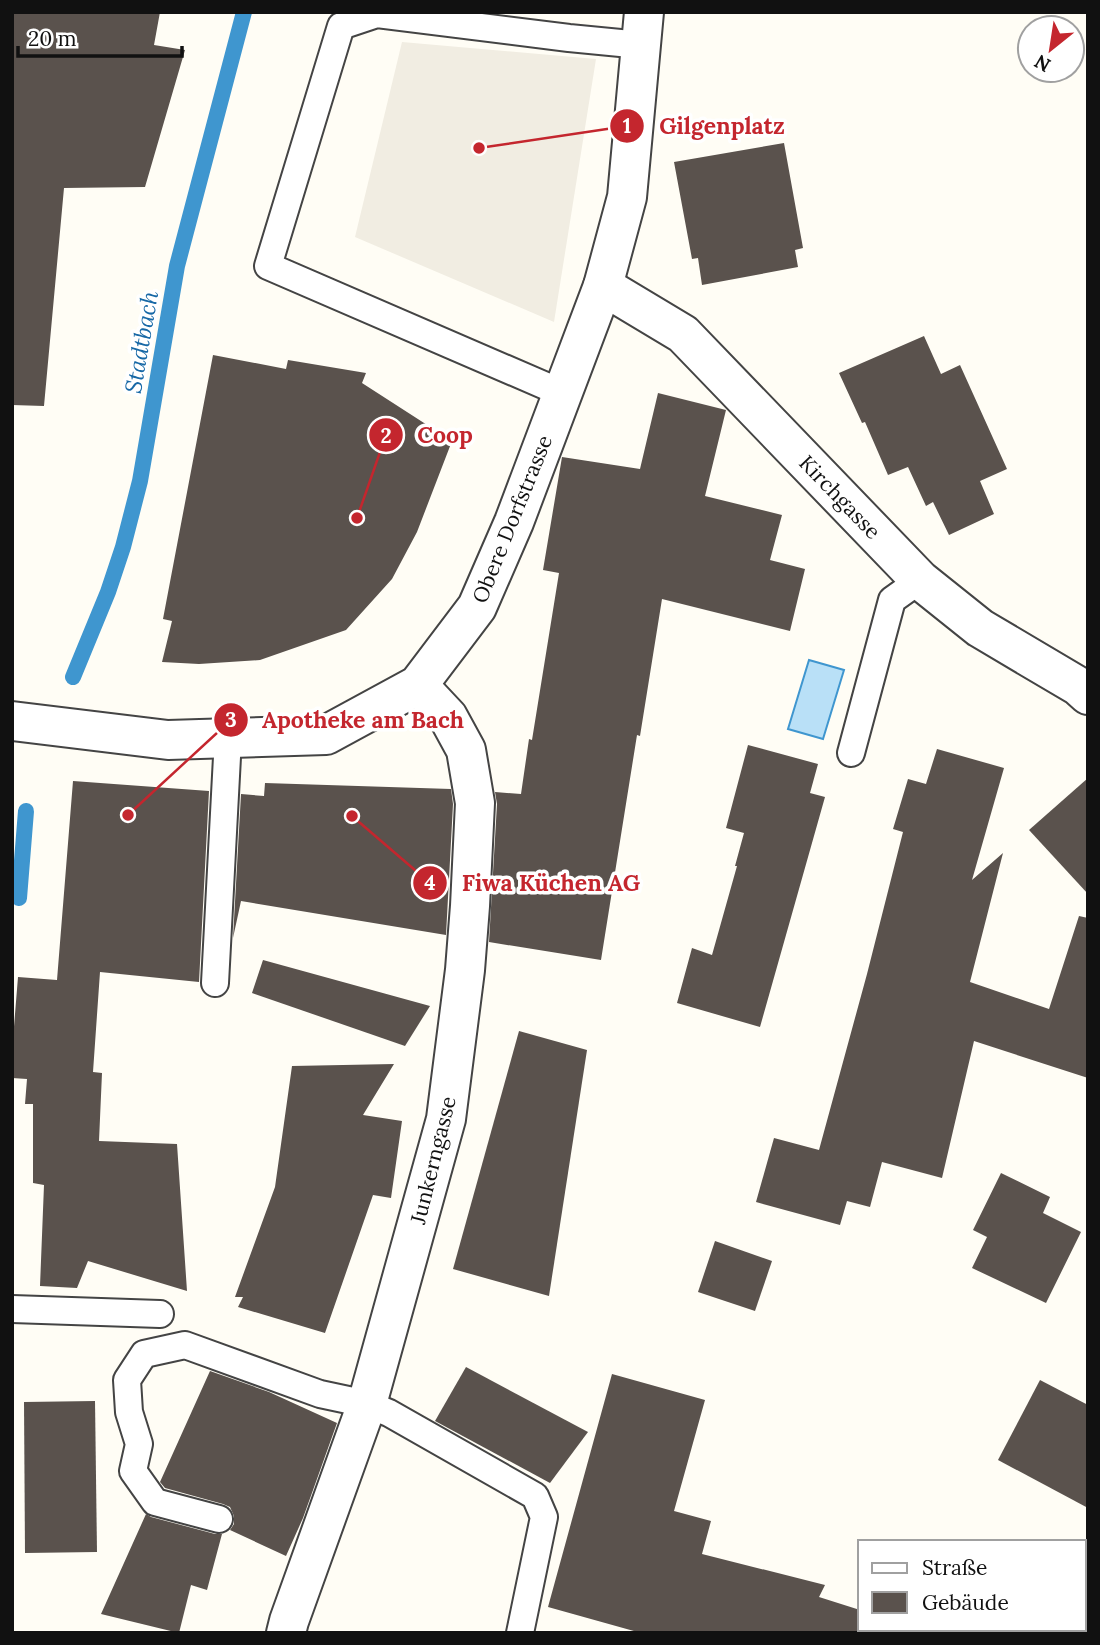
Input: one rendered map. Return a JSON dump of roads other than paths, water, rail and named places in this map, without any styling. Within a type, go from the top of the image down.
[{"type":"street","name":"Obere Dorfstrasse","points":[[12,722],[168,740],[326,735],[418,685],[477,607],[514,522],[603,286],[627,197],[643,29]]},
{"type":"street","name":"Kirchgasse","points":[[603,286],[683,334],[920,580],[980,628],[1078,686],[1088,695]]},
{"type":"street","name":"Junkerngasse","points":[[286,1633],[367,1404],[446,1119],[465,970],[475,803],[466,750],[448,717],[418,685]]},
{"type":"lane","points":[[562,393],[268,266],[341,26],[377,14],[555,36],[643,29]]},
{"type":"lane","points":[[851,753],[892,600],[920,580]]},
{"type":"lane","points":[[215,983],[228,738]]},
{"type":"lane","points":[[12,1309],[160,1314]]},
{"type":"lane","points":[[219,1519],[155,1502],[133,1471],[139,1444],[129,1412],[127,1380],[144,1354],[185,1345],[320,1394],[367,1404],[389,1413],[535,1496],[544,1517],[520,1633]]},
{"type":"water","points":[[809,660],[844,670],[823,739],[788,729]]},
{"type":"waterway","name":"Stadtbach","points":[[73,677],[108,592],[140,481],[177,266],[244,12]]},
{"type":"waterway","name":"Stadtbach","points":[[19,898],[26,811]]},
{"type":"place","name":"Gilgenplatz","points":[[479,148]]},
{"type":"place","name":"Coop","points":[[357,518]]},
{"type":"place","name":"Apotheke am Bach","points":[[128,815]]},
{"type":"place","name":"Fiwa Küchen AG","points":[[352,816]]}]
